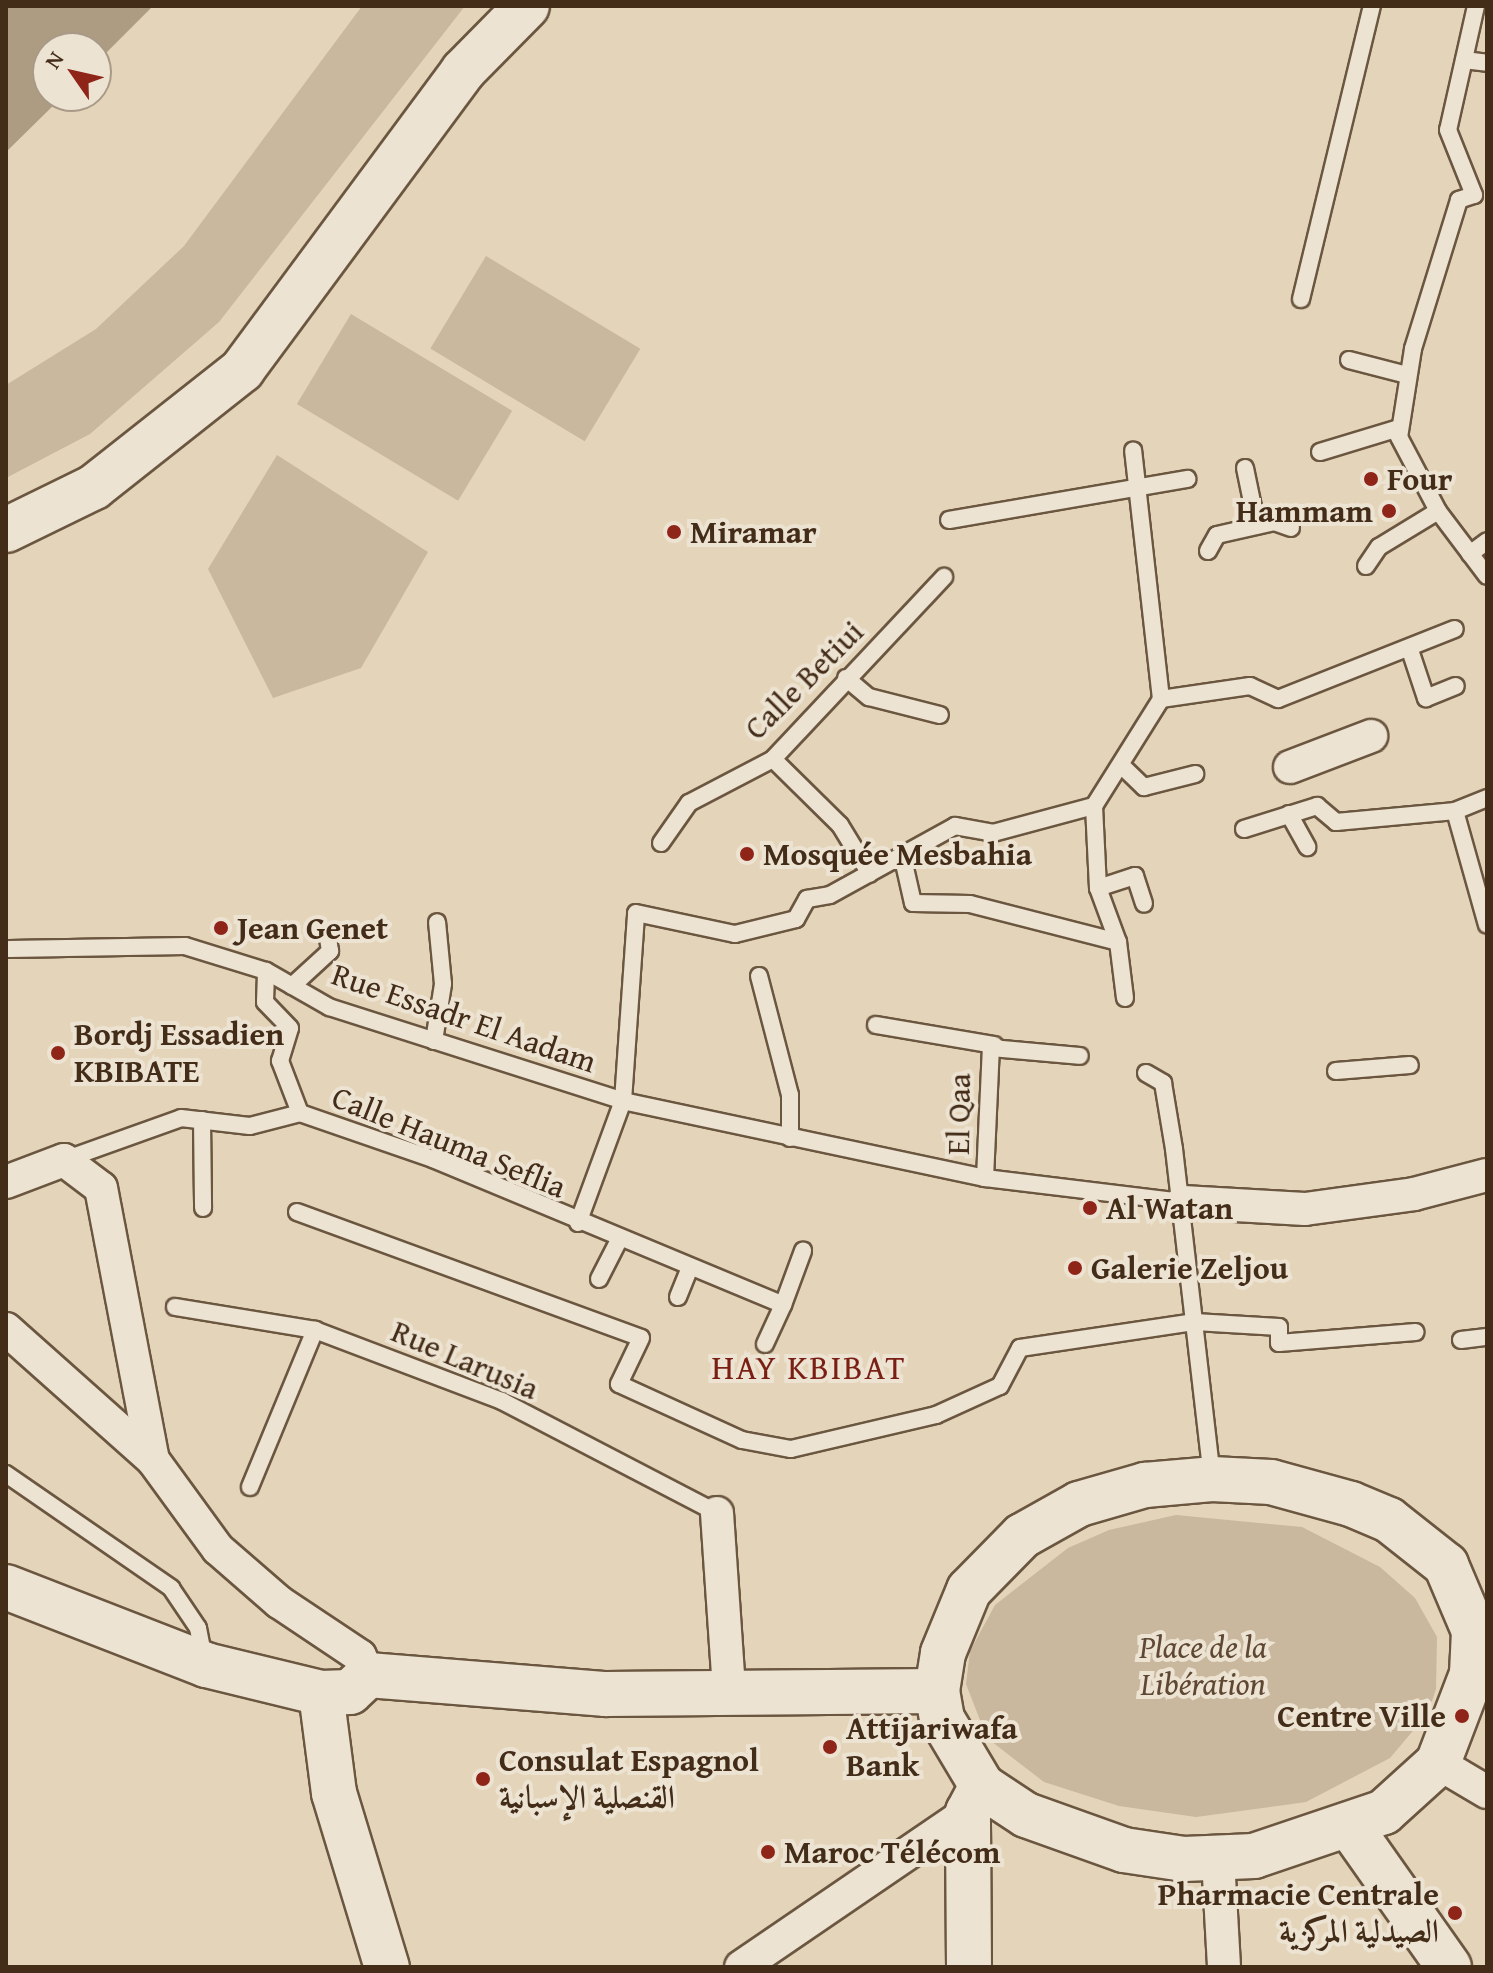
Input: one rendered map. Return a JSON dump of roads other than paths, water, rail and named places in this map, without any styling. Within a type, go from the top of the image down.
[{"type":"main road","points":[[6,530],[94,487],[242,370],[463,71],[527,6]]},
{"type":"main road","points":[[969,1967],[975,1799],[942,1719],[937,1691],[943,1653],[969,1590],[1022,1536],[1079,1504],[1145,1485],[1212,1479],[1271,1482],[1351,1504],[1422,1545],[1473,1595],[1474,1711],[1438,1763],[1384,1812],[1351,1828],[1218,1859],[1091,1842],[1026,1815],[975,1799]]},
{"type":"main road","points":[[6,1587],[206,1665],[321,1693],[350,1692],[368,1675],[606,1694],[937,1691]]},
{"type":"main road","points":[[321,1693],[334,1793],[387,1967]]},
{"type":"main road","points":[[1351,1828],[1449,1967]]},
{"type":"street","points":[[1290,767],[1371,736]]},
{"type":"street","points":[[6,1182],[64,1160],[101,1188],[153,1460]]},
{"type":"street","points":[[1183,1202],[1305,1209],[1414,1194],[1487,1175]]},
{"type":"street","points":[[6,1329],[153,1460],[218,1549],[279,1602],[360,1656],[368,1675]]},
{"type":"street","points":[[717,1513],[729,1691]]},
{"type":"street","points":[[1438,1763],[1487,1792]]},
{"type":"street","points":[[741,1967],[975,1799]]},
{"type":"street","points":[[1218,1859],[1224,1967]]},
{"type":"lane","points":[[1301,299],[1372,6]]},
{"type":"lane","points":[[1476,6],[1448,130],[1480,196],[1459,200],[1407,375],[1399,428],[1406,457],[1438,511],[1487,576]]},
{"type":"lane","points":[[1464,60],[1487,63]]},
{"type":"lane","points":[[1349,360],[1407,375]]},
{"type":"lane","points":[[1320,452],[1399,428]]},
{"type":"lane","points":[[1125,998],[1118,942],[1098,888],[1094,806],[1161,699],[1138,468],[1133,451]]},
{"type":"lane","points":[[1244,468],[1257,526]]},
{"type":"lane","points":[[949,520],[1187,479]]},
{"type":"lane","points":[[1366,566],[1379,547],[1438,511]]},
{"type":"lane","points":[[1208,551],[1217,535],[1257,526],[1291,528]]},
{"type":"lane","points":[[1470,554],[1487,541]]},
{"type":"lane","name":"Calle Betiui","points":[[661,843],[689,803],[773,759],[944,577]]},
{"type":"lane","points":[[1161,699],[1250,686],[1278,699],[1410,650],[1455,629]]},
{"type":"lane","points":[[1410,650],[1426,698],[1456,686]]},
{"type":"lane","points":[[846,678],[869,697],[940,715]]},
{"type":"lane","points":[[773,759],[840,825],[870,874]]},
{"type":"lane","points":[[1121,765],[1144,787],[1195,774]]},
{"type":"lane","points":[[1244,829],[1317,806],[1336,822],[1455,811],[1487,798]]},
{"type":"lane","points":[[578,1223],[623,1101],[636,913],[735,934],[796,919],[807,899],[903,859],[955,826],[993,833],[1094,806]]},
{"type":"lane","points":[[1455,811],[1487,925]]},
{"type":"lane","points":[[1289,814],[1307,847]]},
{"type":"lane","points":[[903,859],[913,903],[970,904],[1118,942]]},
{"type":"lane","points":[[1098,888],[1135,876],[1144,904]]},
{"type":"lane","points":[[434,1041],[443,984],[437,922]]},
{"type":"lane","points":[[292,986],[330,951],[327,933]]},
{"type":"lane","name":"Rue Essadr El Aadam","points":[[9,949],[185,946],[266,971],[329,1007],[623,1101],[985,1178],[1183,1202]]},
{"type":"lane","points":[[64,1160],[167,1122],[202,1120],[250,1126],[300,1113],[280,1061],[290,1028],[265,1002],[266,971]]},
{"type":"lane","points":[[759,976],[790,1095],[790,1138]]},
{"type":"lane","points":[[876,1025],[994,1045]]},
{"type":"lane","name":"El Qaa","points":[[985,1178],[987,1073],[994,1045],[1080,1056]]},
{"type":"lane","points":[[1336,1071],[1410,1065]]},
{"type":"lane","points":[[1146,1073],[1163,1083],[1183,1202],[1212,1479]]},
{"type":"lane","name":"Calle Hauma Seflia","points":[[300,1113],[433,1159],[578,1223],[783,1305]]},
{"type":"lane","points":[[202,1120],[203,1208]]},
{"type":"lane","points":[[297,1212],[641,1338],[619,1384],[742,1440],[791,1449],[936,1415],[1000,1386],[1020,1348],[1195,1322],[1279,1327],[1279,1343],[1416,1332]]},
{"type":"lane","points":[[599,1279],[619,1240]]},
{"type":"lane","points":[[765,1344],[803,1251]]},
{"type":"lane","points":[[678,1297],[690,1268]]},
{"type":"lane","name":"Rue Larusia","points":[[175,1307],[315,1330],[502,1401],[717,1513]]},
{"type":"lane","points":[[250,1487],[315,1330]]},
{"type":"lane","points":[[1461,1340],[1487,1337]]},
{"type":"lane","points":[[6,1474],[171,1588],[198,1628],[206,1665]]},
{"type":"place","name":"Four","points":[[1371,479]]},
{"type":"place","name":"Hammam","points":[[1389,511]]},
{"type":"place","name":"Miramar","points":[[674,532]]},
{"type":"place","name":"Mosquée Mesbahia","points":[[747,854]]},
{"type":"place","name":"Jean Genet","points":[[221,928]]},
{"type":"place","name":"Bordj Essadien KBIBATE","points":[[58,1053]]},
{"type":"place","name":"Al Watan","points":[[1090,1208]]},
{"type":"place","name":"Galerie Zeljou","points":[[1075,1268]]},
{"type":"place","name":"Centre Ville","points":[[1462,1716]]},
{"type":"place","name":"Attijariwafa Bank","points":[[830,1747]]},
{"type":"place","name":"Consulat Espagnol القنصلية الإسبانية","points":[[483,1779]]},
{"type":"place","name":"Maroc Télécom","points":[[768,1852]]},
{"type":"place","name":"Pharmacie Centrale الصيدلية المركزية","points":[[1455,1913]]},
{"type":"district","name":"HAY KBIBAT","points":[[809,1367]]},
{"type":"park label","name":"Place de la Libération","points":[[1203,1666]]}]
